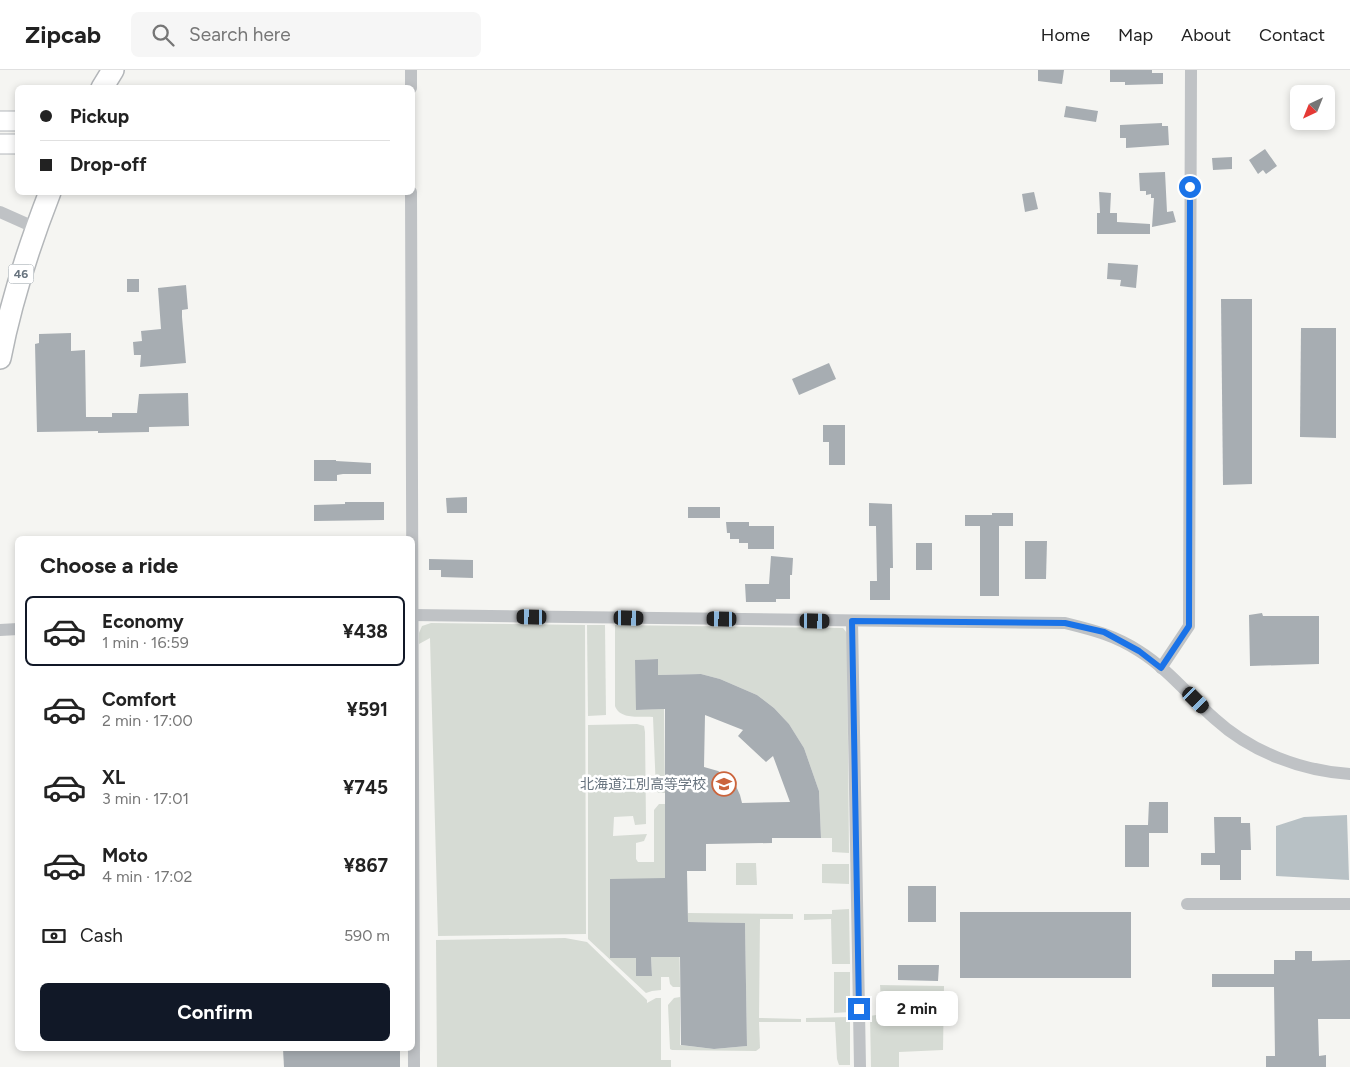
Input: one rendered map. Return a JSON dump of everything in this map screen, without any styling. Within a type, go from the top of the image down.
[{"type":"main road","points":[[104,85],[113,70]]},
{"type":"main road","points":[[0,121],[15,121]]},
{"type":"main road","points":[[0,144],[15,144]]},
{"type":"main road","name":"46","points":[[0,358],[8,317],[36,228],[49,195]]},
{"type":"street","points":[[410,70],[411,85]]},
{"type":"street","points":[[1161,668],[1189,626],[1191,70]]},
{"type":"street","points":[[411,195],[413,536]]},
{"type":"street","points":[[0,212],[36,228]]},
{"type":"street","points":[[415,615],[1065,623],[1104,632],[1139,651],[1161,668],[1216,720],[1236,736],[1251,744],[1313,770],[1350,774]]},
{"type":"street","points":[[852,621],[860,1067]]},
{"type":"street","points":[[0,630],[15,629]]},
{"type":"street","points":[[1187,904],[1350,904]]},
{"type":"street","points":[[414,1051],[414,1067]]},
{"type":"shaded area","points":[[431,623],[585,625],[586,934],[438,936],[430,638],[419,644],[419,633],[422,626]]},
{"type":"shaded area","points":[[587,625],[605,625],[606,715],[588,716]]},
{"type":"shaded area","points":[[615,625],[843,628],[847,633],[849,853],[832,852],[832,838],[821,838],[819,791],[804,748],[789,724],[774,708],[757,695],[720,679],[701,674],[658,675],[658,659],[636,660],[636,710],[664,709],[665,793],[656,791],[653,717],[626,715],[621,713],[615,706]]},
{"type":"shaded area","points":[[637,724],[644,726],[645,732],[646,824],[635,825],[633,816],[614,817],[613,836],[647,834],[644,841],[636,843],[636,859],[638,862],[654,862],[654,810],[659,804],[665,804],[665,870],[668,871],[636,958],[637,976],[652,976],[651,957],[665,957],[679,921],[680,987],[673,987],[670,984],[669,977],[661,977],[661,990],[646,993],[588,939],[588,725]]},
{"type":"shaded area","points":[[1347,815],[1349,880],[1276,876],[1276,826],[1304,817]]},
{"type":"shaded area","points":[[736,863],[756,863],[757,885],[736,885]]},
{"type":"shaded area","points":[[822,864],[849,864],[849,884],[822,883]]},
{"type":"shaded area","points":[[849,909],[850,964],[832,964],[831,919],[804,920],[804,914],[832,914],[832,910]]},
{"type":"shaded area","points":[[688,913],[793,914],[793,919],[760,919],[759,1018],[801,1019],[801,1022],[759,1022],[760,1048],[756,1051],[670,1049],[668,1005],[674,998],[680,997],[680,1045],[714,1049],[747,1046],[745,923],[688,922]]},
{"type":"shaded area","points":[[565,938],[587,942],[647,1000],[647,1003],[656,998],[661,998],[661,1060],[671,1060],[671,1067],[437,1067],[436,940]]},
{"type":"shaded area","points":[[834,972],[850,972],[850,1012],[834,1013]]},
{"type":"shaded area","points":[[880,985],[944,986],[943,1050],[899,1052],[899,1067],[871,1067],[870,1016],[882,1014]]},
{"type":"shaded area","points":[[850,1017],[850,1065],[839,1065],[835,1022],[806,1022],[806,1018]]},
{"type":"building","points":[[1038,70],[1064,70],[1062,84],[1038,81]]},
{"type":"building","points":[[1110,70],[1152,70],[1152,73],[1163,73],[1163,84],[1125,85],[1125,82],[1110,82]]},
{"type":"building","points":[[1066,106],[1098,111],[1096,122],[1064,117]]},
{"type":"building","points":[[1162,123],[1162,126],[1168,126],[1169,145],[1126,148],[1126,138],[1120,138],[1120,125]]},
{"type":"building","points":[[1265,149],[1277,166],[1266,174],[1263,170],[1258,174],[1249,160]]},
{"type":"building","points":[[1232,157],[1232,169],[1213,170],[1212,158]]},
{"type":"building","points":[[1165,172],[1167,212],[1173,211],[1176,222],[1152,227],[1154,198],[1151,198],[1151,194],[1146,195],[1146,191],[1140,191],[1139,173]]},
{"type":"building","points":[[1034,192],[1038,209],[1025,212],[1022,194]]},
{"type":"building","points":[[1099,192],[1111,193],[1110,213],[1117,213],[1117,222],[1150,224],[1150,234],[1097,234],[1097,213],[1100,213]]},
{"type":"building","points":[[1108,263],[1138,265],[1136,288],[1120,286],[1121,280],[1107,279]]},
{"type":"building","points":[[127,279],[139,279],[139,292],[127,292]]},
{"type":"building","points":[[186,285],[188,309],[182,310],[182,317],[186,363],[140,367],[141,355],[134,355],[133,342],[142,341],[141,331],[161,329],[158,288]]},
{"type":"building","points":[[1221,299],[1252,299],[1252,484],[1223,485]]},
{"type":"building","points":[[1301,328],[1336,328],[1336,438],[1300,437]]},
{"type":"building","points":[[71,333],[71,351],[85,350],[86,417],[112,417],[112,413],[137,413],[139,394],[188,393],[189,426],[149,427],[149,432],[37,432],[35,344],[39,343],[39,334]]},
{"type":"building","points":[[829,363],[836,379],[799,395],[792,379]]},
{"type":"building","points":[[823,425],[845,425],[845,465],[829,465],[829,442],[823,442]]},
{"type":"building","points":[[314,460],[371,463],[371,474],[343,474],[337,475],[337,481],[314,481]]},
{"type":"building","points":[[467,497],[467,513],[447,513],[446,498]]},
{"type":"building","points":[[345,502],[384,502],[384,520],[314,521],[314,505],[345,504]]},
{"type":"building","points":[[869,503],[892,504],[893,568],[890,568],[890,600],[870,600],[870,581],[877,581],[876,526],[869,526]]},
{"type":"building","points":[[688,507],[720,507],[720,518],[688,518]]},
{"type":"building","points":[[992,513],[1013,513],[1013,526],[999,526],[999,596],[980,596],[980,526],[965,526],[965,515],[992,515]]},
{"type":"building","points":[[726,522],[749,522],[749,526],[774,526],[774,549],[748,549],[748,543],[739,543],[739,539],[730,539],[730,533],[727,533]]},
{"type":"building","points":[[1025,541],[1047,541],[1046,579],[1025,579]]},
{"type":"building","points":[[916,543],[932,543],[932,570],[916,570]]},
{"type":"building","points":[[771,556],[793,558],[792,575],[790,575],[790,599],[776,599],[776,602],[746,602],[745,584],[769,584]]},
{"type":"building","points":[[429,559],[473,560],[473,578],[441,577],[441,570],[429,570]]},
{"type":"building","points":[[1262,613],[1263,616],[1319,616],[1319,664],[1250,666],[1249,615]]},
{"type":"building","points":[[658,659],[658,675],[701,674],[720,679],[757,695],[774,708],[789,724],[804,748],[819,791],[821,838],[772,838],[772,843],[706,844],[706,871],[687,871],[688,922],[745,923],[747,1046],[714,1049],[681,1045],[680,957],[651,957],[652,976],[636,976],[636,958],[610,958],[610,879],[665,878],[665,709],[636,710],[635,660]],"holes":[[[705,715],[743,730],[738,736],[766,762],[773,756],[790,802],[742,803],[735,784],[718,771],[704,767]]]},
{"type":"building","points":[[1149,802],[1168,802],[1168,833],[1149,833],[1149,867],[1125,867],[1125,825],[1148,825]]},
{"type":"building","points":[[1214,817],[1241,817],[1241,823],[1250,823],[1251,850],[1241,850],[1241,880],[1220,880],[1220,865],[1201,865],[1201,853],[1215,853]]},
{"type":"building","points":[[908,886],[936,886],[936,922],[908,922]]},
{"type":"building","points":[[960,912],[1131,912],[1131,978],[960,978]]},
{"type":"building","points":[[1295,951],[1312,951],[1312,961],[1350,960],[1350,1019],[1318,1019],[1319,1056],[1326,1055],[1326,1067],[1266,1067],[1266,1056],[1275,1056],[1274,987],[1212,987],[1212,974],[1274,974],[1274,960],[1295,960]]},
{"type":"building","points":[[898,965],[939,965],[938,981],[898,980]]},
{"type":"building","points":[[283,1051],[400,1051],[400,1067],[284,1067]]},
{"type":"place","name":"北海道江別高等学校","points":[[724,784]]},
{"type":"route","points":[[859,1009],[852,621],[1065,623],[1104,632],[1139,651],[1161,668],[1189,626],[1190,187]]}]
